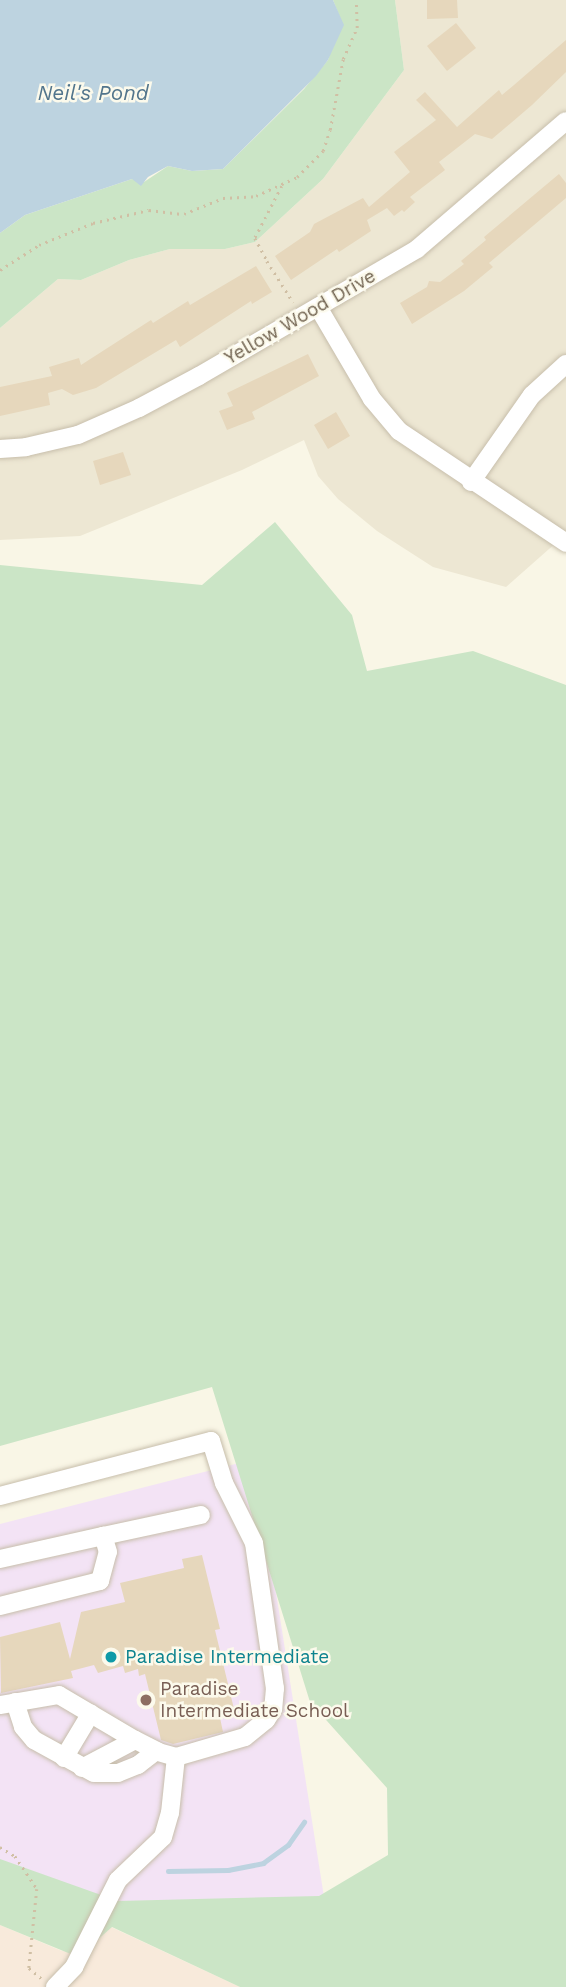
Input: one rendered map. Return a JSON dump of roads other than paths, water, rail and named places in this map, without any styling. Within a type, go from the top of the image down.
[{"type":"street","name":"Yellow Wood Drive","points":[[0,449],[78,435],[139,408],[311,311],[417,249],[566,121]]},
{"type":"street","points":[[311,311],[388,421],[410,440],[471,482],[566,542]]},
{"type":"street","points":[[471,482],[532,395],[566,364]]},
{"type":"street","points":[[0,1496],[211,1441],[224,1483],[254,1544],[275,1688],[273,1709],[266,1720],[245,1737],[176,1756],[156,1751],[135,1740],[60,1695],[8,1704],[34,1740],[94,1773],[118,1773],[138,1765],[156,1751]]},
{"type":"street","points":[[0,1559],[201,1515]]},
{"type":"street","points":[[0,1606],[100,1581],[108,1552],[103,1536]]},
{"type":"street","points":[[64,1758],[91,1713]]},
{"type":"street","points":[[82,1768],[135,1740]]},
{"type":"street","points":[[49,1984],[74,1967],[118,1880],[163,1837],[170,1813],[176,1756]]},
{"type":"water","name":"Neil's Pond","points":[[0,0],[333,0],[344,25],[328,60],[316,76],[223,169],[192,171],[168,166],[148,177],[141,186],[132,179],[25,215],[0,233]]},
{"type":"waterway","points":[[168,1871],[228,1870],[263,1863],[288,1845],[304,1822]]},
{"type":"place","name":"Paradise Intermediate","points":[[111,1657]]},
{"type":"place","name":"Paradise Intermediate School","points":[[146,1700]]}]
